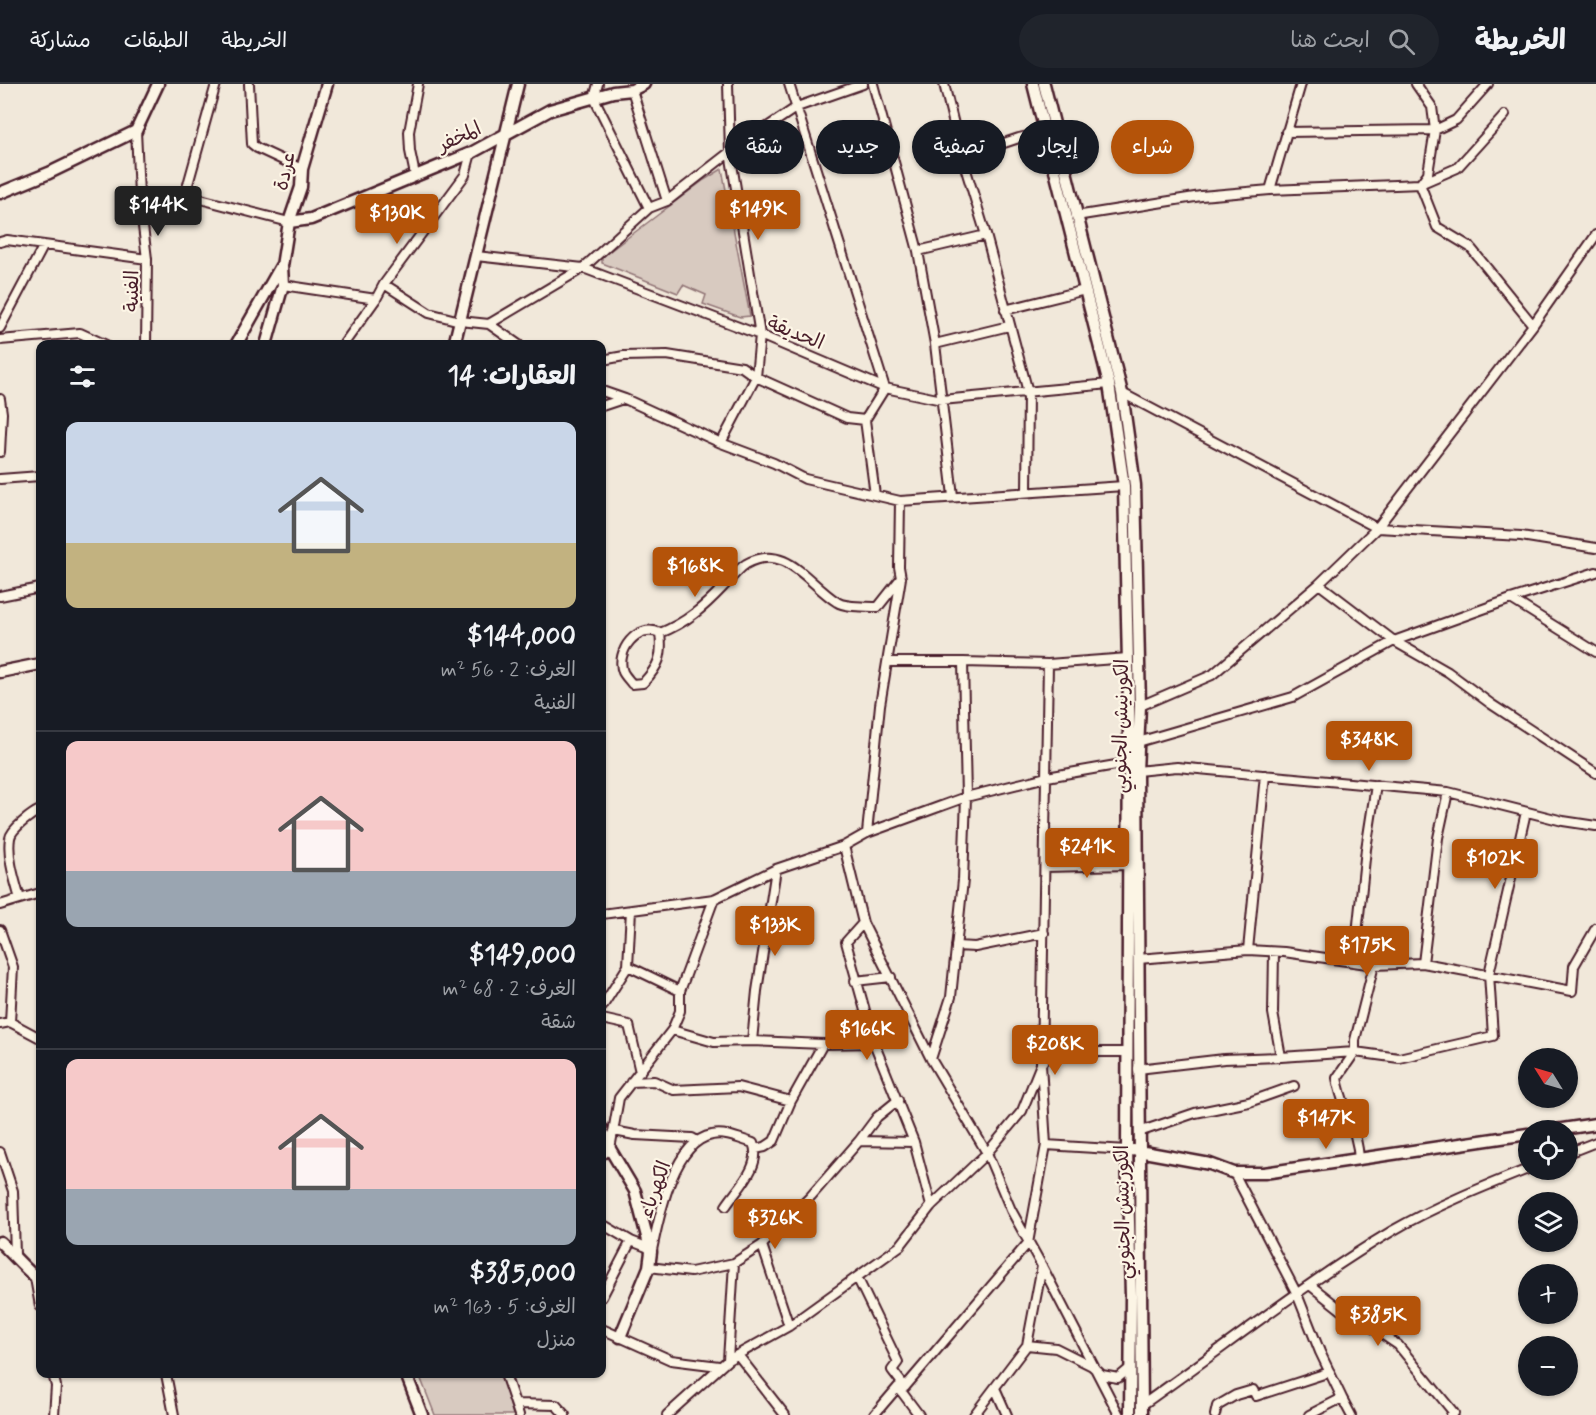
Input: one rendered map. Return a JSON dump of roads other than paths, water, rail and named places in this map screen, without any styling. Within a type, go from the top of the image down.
[{"type":"main road","points":[[0,193],[49,173],[136,130],[158,84]]},
{"type":"main road","name":"عردة","points":[[282,266],[289,222],[301,187],[302,169],[327,84]]},
{"type":"main road","points":[[455,340],[518,84]]},
{"type":"main road","name":"المخفر","points":[[289,222],[311,219],[471,153],[550,110],[613,92],[632,90],[644,84]]},
{"type":"main road","name":"الكورنيش الجنوبي","points":[[1033,84],[1042,120]]},
{"type":"main road","name":"الكورنيش الجنوبي","points":[[1044,84],[1122,393],[1135,485],[1140,706],[1128,865],[1128,1052],[1142,1410]]},
{"type":"main road","name":"الكورنيش الجنوبي","points":[[1056,174],[1109,384],[1124,486],[1138,959],[1138,1132],[1133,1150],[1130,1415]]},
{"type":"main road","points":[[267,340],[283,285],[282,266]]},
{"type":"main road","points":[[240,340],[282,266]]},
{"type":"main road","points":[[0,672],[36,665]]},
{"type":"main road","points":[[1578,1127],[1596,1124]]},
{"type":"main road","points":[[1133,1150],[1210,1164],[1234,1173],[1264,1173],[1518,1136]]},
{"type":"main road","points":[[606,1152],[635,1191],[650,1250],[649,1267],[620,1337]]},
{"type":"main road","points":[[0,1242],[36,1277]]},
{"type":"main road","points":[[408,1378],[422,1415]]},
{"type":"street","points":[[185,195],[216,84]]},
{"type":"street","points":[[249,84],[252,144],[302,169]]},
{"type":"street","points":[[415,175],[409,132],[418,84]]},
{"type":"street","points":[[598,84],[594,98],[649,208]]},
{"type":"street","points":[[728,84],[729,120]]},
{"type":"street","points":[[789,84],[885,388],[866,420],[875,495]]},
{"type":"street","points":[[778,120],[797,107],[863,84]]},
{"type":"street","points":[[873,84],[918,251],[935,344],[953,496]]},
{"type":"street","points":[[944,84],[953,120]]},
{"type":"street","points":[[1270,190],[1301,84]]},
{"type":"street","points":[[1416,84],[1432,107],[1435,130],[1428,173],[1420,184]]},
{"type":"street","points":[[1286,132],[1435,130],[1456,120],[1488,84]]},
{"type":"street","points":[[632,90],[667,201]]},
{"type":"street","points":[[1076,216],[1201,195],[1420,184],[1457,168],[1505,115]]},
{"type":"street","name":"الفنية","points":[[136,130],[147,259],[147,340]]},
{"type":"street","points":[[347,340],[376,300],[384,284],[465,175],[471,153]]},
{"type":"street","points":[[489,324],[583,268],[649,208],[667,201],[725,156]]},
{"type":"street","points":[[721,443],[756,377],[760,335],[734,174]]},
{"type":"street","points":[[967,174],[1028,392],[1027,492]]},
{"type":"street","points":[[1420,184],[1437,227],[1470,248],[1533,325]]},
{"type":"street","points":[[140,194],[185,195],[289,222]]},
{"type":"street","points":[[918,251],[986,235]]},
{"type":"street","points":[[1140,706],[1212,675],[1319,584],[1377,528],[1533,325],[1596,235]]},
{"type":"street","points":[[0,242],[7,240],[147,259]]},
{"type":"street","points":[[0,328],[44,245]]},
{"type":"street","name":"الحديقة","points":[[476,256],[583,268],[760,335],[885,388],[942,399],[1109,384]]},
{"type":"street","points":[[384,284],[429,313],[460,321],[489,324],[512,340]]},
{"type":"street","points":[[283,285],[376,300]]},
{"type":"street","points":[[1005,310],[1085,290]]},
{"type":"street","points":[[935,344],[1009,326]]},
{"type":"street","points":[[0,340],[80,333],[95,340]]},
{"type":"street","points":[[606,359],[624,356],[667,355],[742,367],[756,377],[847,418],[866,420]]},
{"type":"street","points":[[606,392],[721,443],[774,463],[805,479],[900,501],[1124,486]]},
{"type":"street","points":[[1122,393],[1377,528],[1521,536],[1596,548]]},
{"type":"street","points":[[0,399],[2,413],[0,452]]},
{"type":"street","points":[[606,405],[625,399]]},
{"type":"street","points":[[0,479],[36,476]]},
{"type":"street","points":[[867,833],[880,705],[901,578],[899,567],[900,501]]},
{"type":"street","points":[[660,633],[662,647],[659,663],[643,683],[632,684],[622,671],[623,654],[629,640],[643,631],[653,630],[660,633],[689,620],[707,605],[744,565],[763,557],[778,557],[799,570],[838,603],[878,607],[901,578]]},
{"type":"street","points":[[1138,742],[1293,697],[1394,641],[1511,599],[1596,572]]},
{"type":"street","points":[[1319,584],[1394,641],[1448,672],[1491,704],[1596,773]]},
{"type":"street","points":[[0,596],[36,589]]},
{"type":"street","points":[[1511,599],[1596,652]]},
{"type":"street","points":[[888,662],[1048,664],[1128,658]]},
{"type":"street","points":[[931,1059],[951,997],[963,880],[966,797],[963,662]]},
{"type":"street","points":[[874,1415],[1028,1243],[1046,1145],[1041,1064],[1048,664]]},
{"type":"street","points":[[606,913],[714,899],[776,870],[844,846],[867,833],[966,797],[1047,777],[1134,765],[1265,774],[1448,792],[1526,812],[1596,826]]},
{"type":"street","points":[[1248,951],[1265,774]]},
{"type":"street","points":[[1354,962],[1366,849],[1376,785]]},
{"type":"street","points":[[1423,963],[1438,838],[1448,792]]},
{"type":"street","points":[[20,899],[12,865],[9,838],[28,816],[36,812]]},
{"type":"street","points":[[1138,1069],[1224,1059],[1355,1052],[1399,1058],[1493,1036],[1489,974],[1526,812]]},
{"type":"street","points":[[844,846],[863,923],[931,1059],[987,1153],[1011,1210],[1119,1415]]},
{"type":"street","points":[[1045,867],[1128,865]]},
{"type":"street","points":[[752,1041],[757,991],[776,870]]},
{"type":"street","points":[[0,905],[36,894]]},
{"type":"street","points":[[606,1152],[614,1131],[619,1098],[672,1030],[680,1011],[680,991],[714,899]]},
{"type":"street","points":[[606,1001],[628,966],[631,910]]},
{"type":"street","points":[[863,923],[846,942],[855,981],[874,1043],[914,1142],[931,1206]]},
{"type":"street","points":[[1138,959],[1248,951],[1274,952],[1374,965],[1423,963],[1572,991],[1574,966],[1596,928]]},
{"type":"street","points":[[0,930],[13,967],[10,1022]]},
{"type":"street","points":[[956,946],[975,947],[1044,933]]},
{"type":"street","points":[[1274,952],[1274,1013],[1281,1057]]},
{"type":"street","points":[[1359,1160],[1358,1142],[1340,1093],[1337,1078],[1355,1052],[1374,965]]},
{"type":"street","points":[[628,966],[680,991]]},
{"type":"street","points":[[855,981],[891,977]]},
{"type":"street","points":[[606,1020],[628,1026],[640,1072]]},
{"type":"street","points":[[0,1024],[10,1022],[36,1036]]},
{"type":"street","points":[[672,1030],[714,1042],[874,1043]]},
{"type":"street","points":[[755,1149],[765,1147],[774,1141],[790,1101],[823,1044]]},
{"type":"street","points":[[672,1413],[719,1366],[789,1326],[900,1246],[931,1206],[987,1153],[1022,1111],[1041,1064],[1050,1052],[1128,1052]]},
{"type":"street","points":[[631,1082],[654,1081],[674,1090],[738,1087],[790,1101]]},
{"type":"street","points":[[1138,1132],[1195,1113],[1249,1102],[1294,1086]]},
{"type":"street","points":[[649,1267],[691,1272],[734,1263],[762,1245],[811,1196],[877,1117],[898,1100]]},
{"type":"street","points":[[614,1131],[635,1135],[692,1138],[697,1141],[713,1134],[725,1135],[753,1143],[756,1155],[753,1167],[726,1206]]},
{"type":"street","name":"الكهرباء","points":[[650,1250],[674,1176],[686,1152],[697,1141]]},
{"type":"street","points":[[859,1141],[914,1142]]},
{"type":"street","points":[[1578,1150],[1596,1142]]},
{"type":"street","points":[[1046,1145],[1133,1150]]},
{"type":"street","points":[[0,1152],[12,1191],[15,1255]]},
{"type":"street","points":[[1234,1173],[1297,1294],[1329,1372],[1351,1415]]},
{"type":"street","points":[[1142,1410],[1297,1294],[1393,1231],[1434,1210],[1518,1173]]},
{"type":"street","points":[[606,1226],[650,1250]]},
{"type":"street","points":[[606,1290],[631,1241]]},
{"type":"street","points":[[762,1245],[789,1326]]},
{"type":"street","points":[[728,1360],[734,1263]]},
{"type":"street","points":[[974,1415],[1027,1345],[1042,1266]]},
{"type":"street","points":[[857,1277],[898,1362],[892,1370],[919,1415]]},
{"type":"street","points":[[1310,1286],[1344,1312],[1398,1345],[1454,1413],[1450,1415]]},
{"type":"street","points":[[606,1331],[671,1360],[719,1366]]},
{"type":"street","points":[[1027,1345],[1056,1348],[1092,1366],[1102,1375],[1118,1377],[1130,1368]]},
{"type":"street","points":[[738,1354],[785,1415]]},
{"type":"street","points":[[1215,1415],[1217,1406],[1236,1395],[1253,1390],[1256,1396],[1329,1372]]},
{"type":"street","points":[[54,1378],[56,1386],[54,1415]]},
{"type":"street","points":[[167,1378],[174,1415]]},
{"type":"street","points":[[506,1378],[519,1415]]},
{"type":"street","points":[[995,1388],[1007,1415]]},
{"type":"street","points":[[1309,1415],[1342,1398]]},
{"type":"street","points":[[516,1404],[556,1405],[565,1415]]}]
